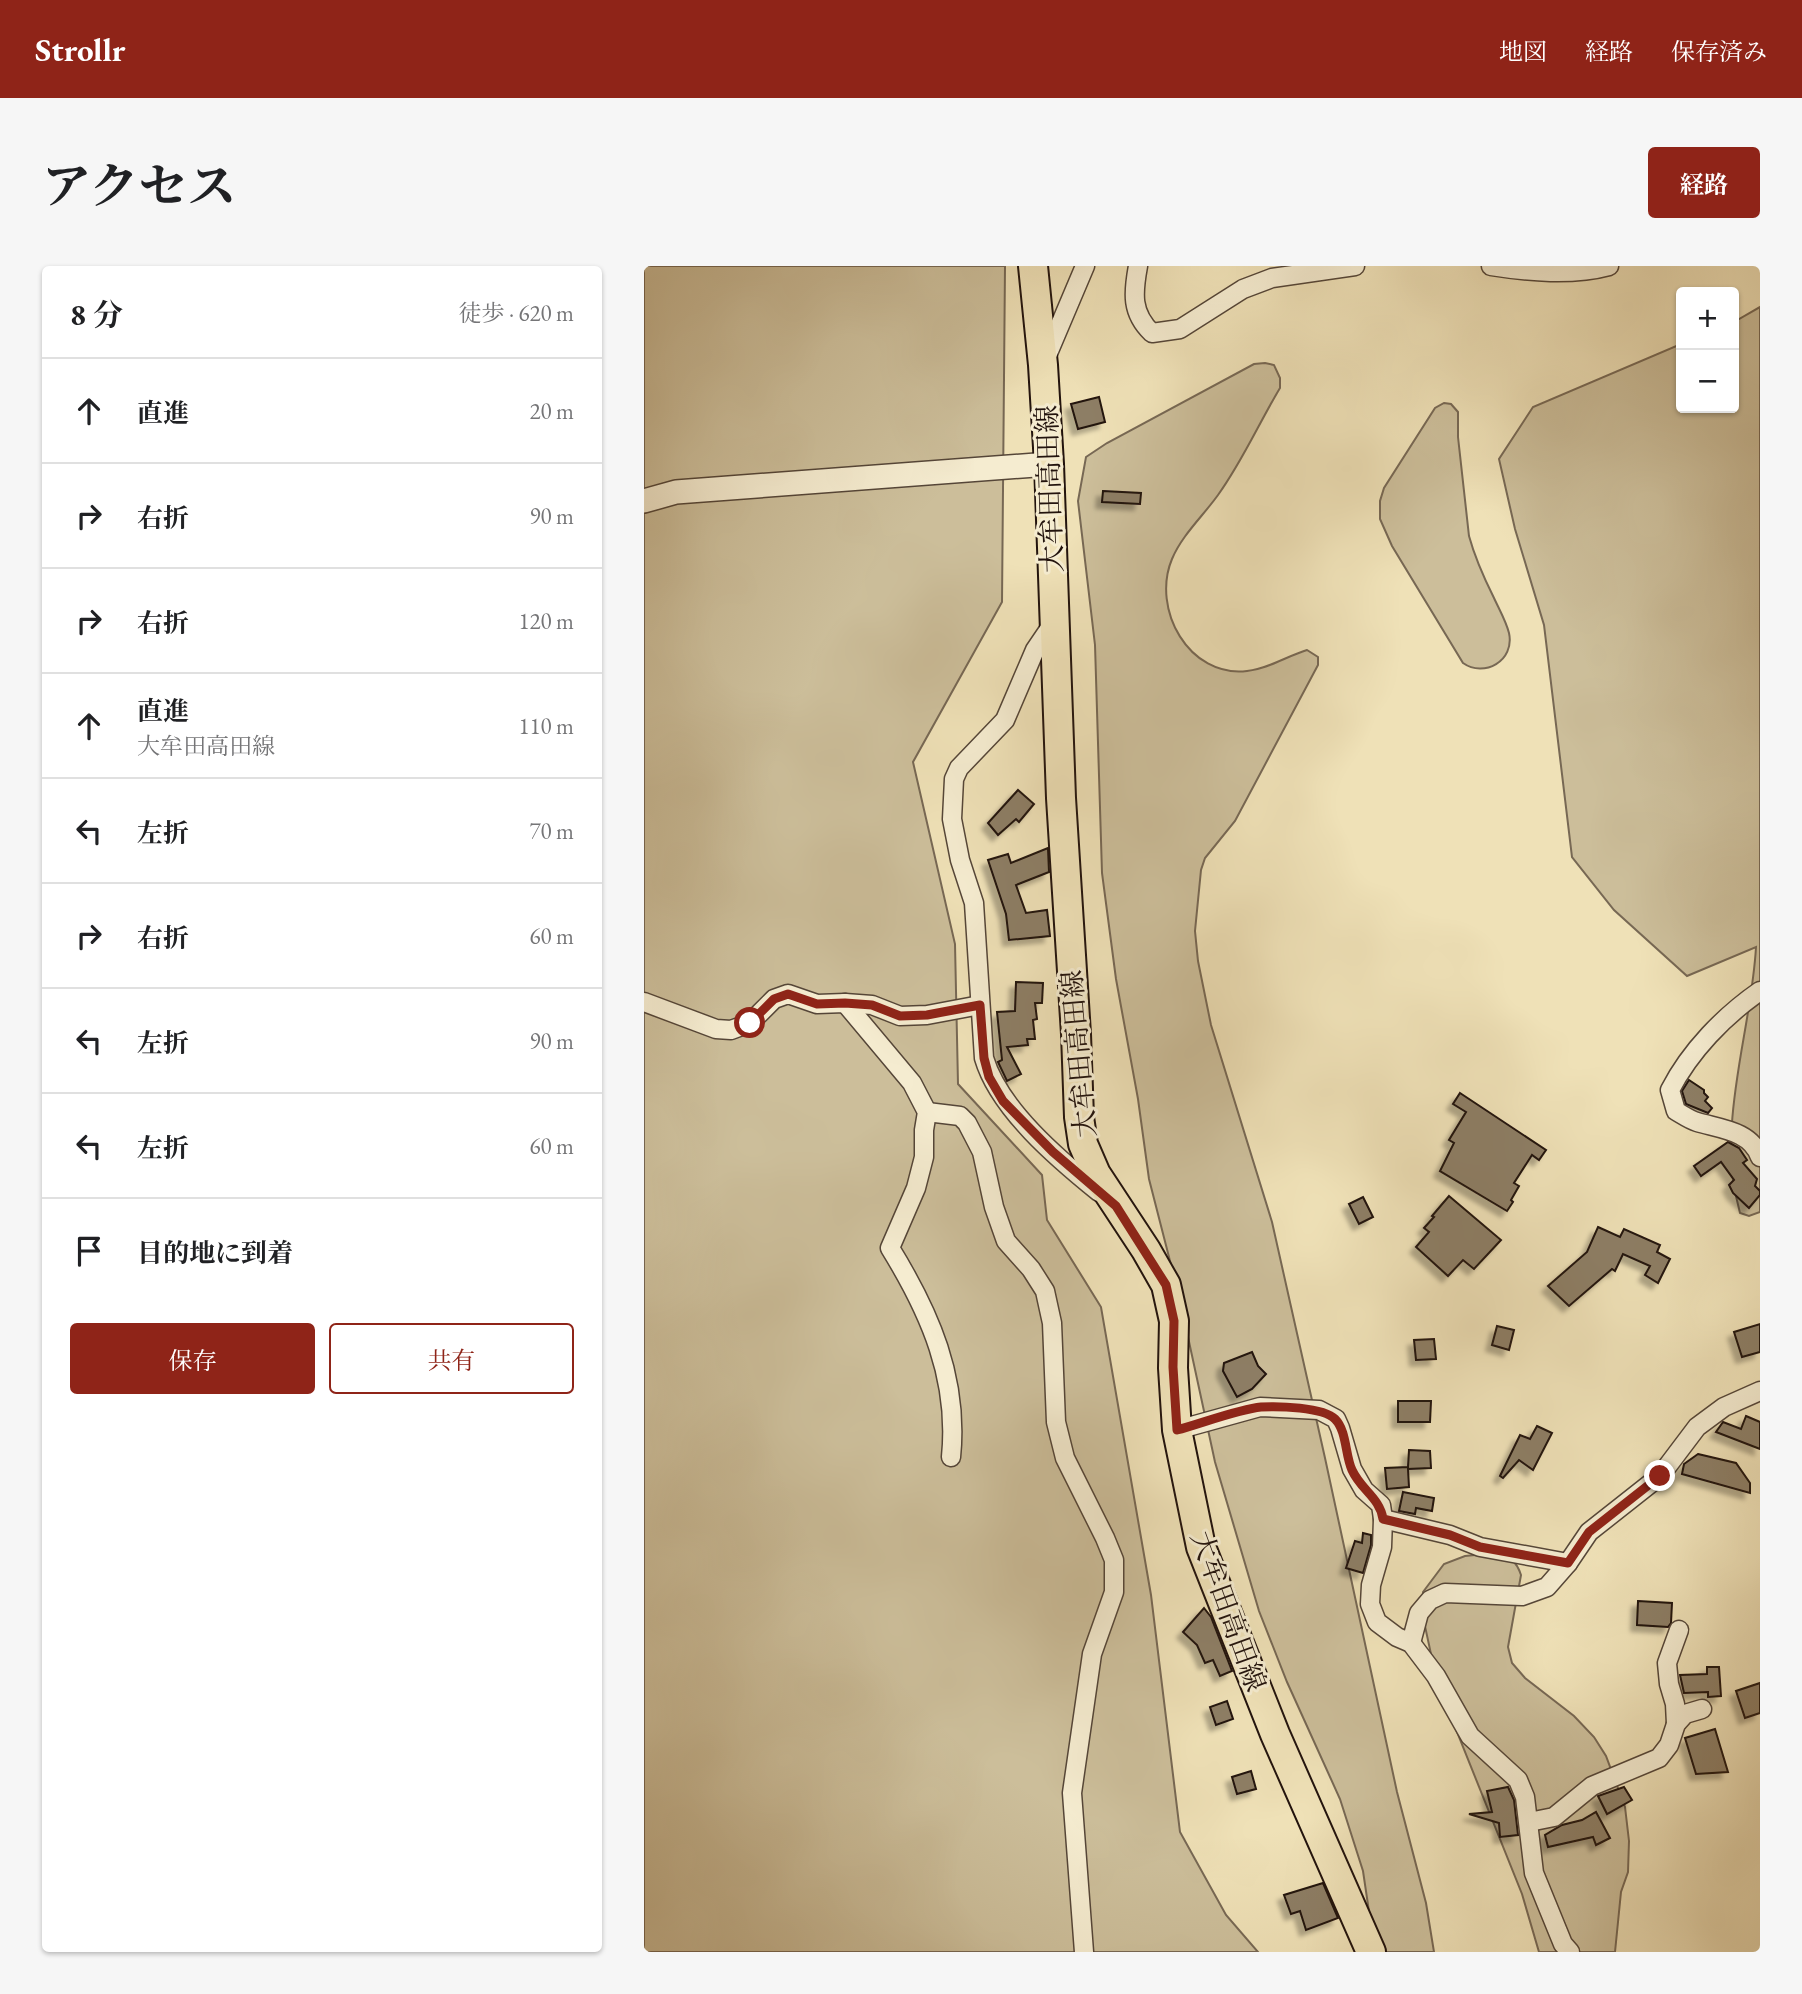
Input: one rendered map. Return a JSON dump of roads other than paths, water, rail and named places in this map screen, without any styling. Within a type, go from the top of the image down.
[{"type":"main road","name":"大牟田高田線","points":[[1032,266],[1043,365],[1049,464],[1054,622],[1079,1117],[1083,1143],[1096,1174],[1166,1285],[1174,1321],[1173,1367],[1177,1430],[1201,1547],[1275,1734],[1371,1952]]},
{"type":"street","points":[[1043,365],[1085,266]]},
{"type":"street","points":[[1138,266],[1135,304],[1140,322],[1152,333],[1180,329],[1243,289],[1272,278],[1355,266]]},
{"type":"street","points":[[1491,266],[1527,271],[1595,270],[1609,266]]},
{"type":"street","points":[[644,500],[676,492],[1049,464]]},
{"type":"street","points":[[1054,622],[1035,650],[1005,720],[959,768],[954,779],[952,819],[960,860],[974,903],[984,1058],[989,1077],[1003,1101],[1053,1152],[1116,1206]]},
{"type":"street","points":[[1760,991],[1741,1004],[1692,1055],[1670,1090],[1676,1111],[1695,1121],[1731,1129],[1756,1147],[1760,1157]]},
{"type":"street","points":[[644,1002],[716,1029],[732,1030],[750,1023],[774,999],[788,994],[817,1004],[872,1005],[900,1016],[927,1015],[980,1005]]},
{"type":"street","points":[[845,1003],[912,1083],[927,1112],[925,1157],[916,1188],[890,1248],[909,1280],[939,1345],[951,1391],[954,1433],[951,1457]]},
{"type":"street","points":[[927,1112],[960,1116],[967,1123],[982,1152],[994,1207],[1006,1241],[1031,1269],[1045,1291],[1052,1323],[1056,1422],[1065,1458],[1114,1560],[1114,1592],[1091,1654],[1072,1793],[1084,1952]]},
{"type":"street","points":[[1411,1643],[1419,1613],[1430,1600],[1445,1593],[1522,1596],[1547,1587],[1568,1563],[1589,1532],[1660,1476],[1698,1427],[1724,1407],[1760,1391]]},
{"type":"street","points":[[1177,1430],[1260,1407],[1319,1410],[1336,1419],[1352,1469],[1364,1490],[1381,1505],[1382,1547],[1371,1585],[1370,1605],[1377,1622],[1397,1637],[1411,1643],[1436,1676],[1470,1736],[1518,1780],[1525,1797],[1534,1873],[1563,1944],[1570,1952]]},
{"type":"street","points":[[1383,1519],[1450,1535],[1480,1547],[1568,1563]]},
{"type":"street","points":[[1529,1822],[1553,1818],[1592,1786],[1659,1758],[1670,1745],[1676,1724],[1667,1664],[1678,1630]]},
{"type":"street","points":[[1676,1724],[1685,1714],[1702,1709]]}]
